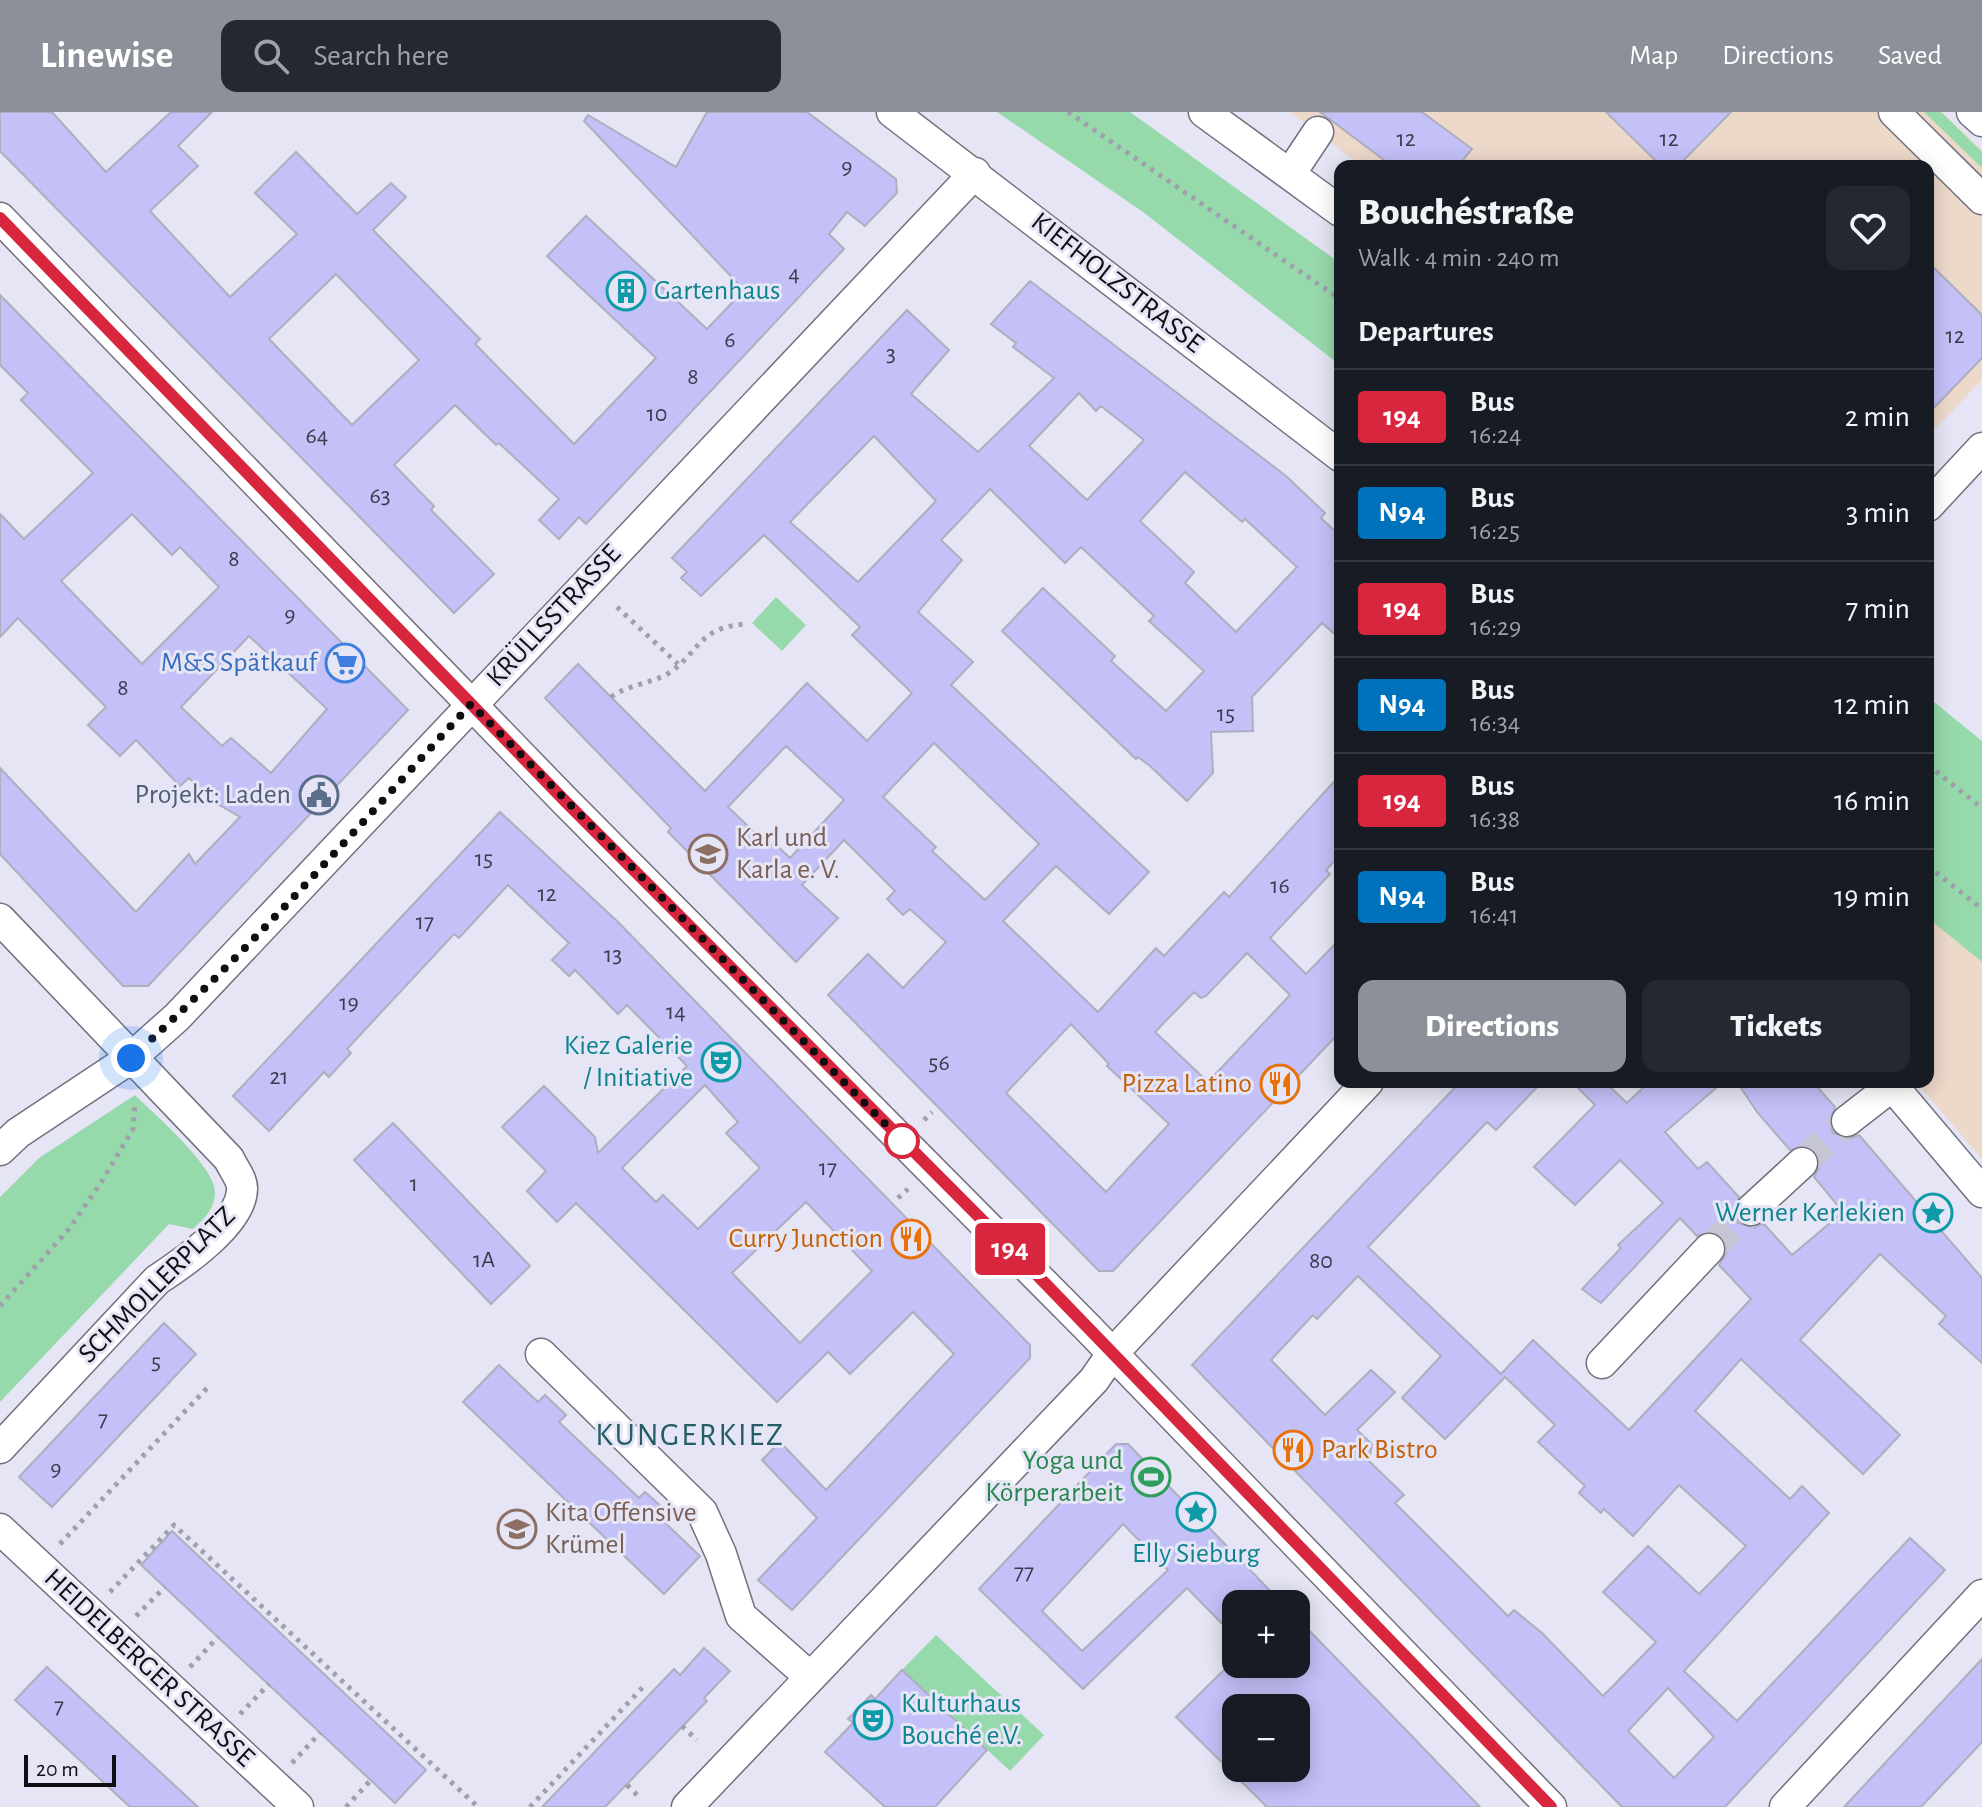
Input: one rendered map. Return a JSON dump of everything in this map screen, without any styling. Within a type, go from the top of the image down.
[{"type":"street","name":"KIEFHOLZSTRASSE","points":[[892,112],[1334,451]]},
{"type":"street","points":[[1204,112],[1334,207]]},
{"type":"street","points":[[1894,112],[1982,199]]},
{"type":"street","points":[[1972,112],[1982,121]]},
{"type":"street","points":[[1290,174],[1318,132]]},
{"type":"street","name":"KRÜLLSSTRASSE","points":[[131,1058],[177,1017],[313,877],[471,704],[975,173]]},
{"type":"street","points":[[0,218],[471,704],[1112,1354],[1551,1807]]},
{"type":"street","points":[[1934,500],[1982,448]]},
{"type":"street","name":"SCHMOLLERPLATZ","points":[[0,919],[229,1159],[243,1185],[240,1202],[226,1222],[184,1262],[157,1280],[0,1448]]},
{"type":"street","points":[[0,1150],[18,1133],[131,1058]]},
{"type":"street","points":[[687,1807],[1086,1390],[1112,1354],[1362,1088]]},
{"type":"street","points":[[1847,1121],[1885,1088]]},
{"type":"street","points":[[1893,1088],[1982,1192]]},
{"type":"street","points":[[1751,1210],[1802,1163]]},
{"type":"street","points":[[1602,1363],[1709,1249]]},
{"type":"street","points":[[541,1354],[702,1512],[721,1554],[741,1616],[810,1677]]},
{"type":"street","name":"HEIDELBERGER STRASSE","points":[[0,1529],[298,1807]]},
{"type":"street","points":[[1785,1807],[1982,1595]]},
{"type":"path","points":[[1068,112],[1334,295]]},
{"type":"path","points":[[617,607],[678,664]]},
{"type":"path","points":[[611,697],[660,677],[678,664],[700,640],[731,625],[746,624]]},
{"type":"path","points":[[1934,770],[1981,808]]},
{"type":"path","points":[[1934,871],[1982,909]]},
{"type":"path","points":[[0,1306],[69,1229],[133,1129],[135,1095],[131,1058]]},
{"type":"path","points":[[60,1544],[207,1388]]},
{"type":"path","points":[[110,1592],[174,1525],[478,1807]]},
{"type":"path","points":[[136,1616],[165,1587]]},
{"type":"path","points":[[190,1667],[218,1637]]},
{"type":"path","points":[[240,1714],[269,1684]]},
{"type":"path","points":[[530,1807],[645,1685]]},
{"type":"path","points":[[682,1726],[697,1740]]},
{"type":"path","points":[[292,1763],[320,1733]]},
{"type":"path","points":[[346,1807],[371,1780]]},
{"type":"path","points":[[627,1785],[641,1799]]},
{"type":"shaded area","points":[[1290,112],[1942,112],[1982,150],[1982,380],[1934,430],[1934,160],[1354,160]]},
{"type":"shaded area","points":[[1934,888],[1982,926],[1982,1159],[1921,1088],[1934,1088]]},
{"type":"green space","points":[[997,112],[1130,112],[1334,259],[1334,360],[1143,212]]},
{"type":"green space","points":[[1924,112],[1941,112],[1982,152],[1982,168]]},
{"type":"green space","points":[[776,597],[806,625],[782,651],[752,623]]},
{"type":"green space","points":[[1934,702],[1982,741],[1982,962],[1934,923]]},
{"type":"green space","points":[[135,1095],[182,1141],[205,1169],[215,1192],[211,1209],[193,1229],[169,1224],[0,1402],[0,1197],[39,1158]]},
{"type":"green space","points":[[936,1635],[1044,1735],[1010,1771],[902,1670]]},
{"type":"building","points":[[0,112],[52,112],[106,172],[171,112],[212,112],[178,146],[198,166],[150,211],[230,297],[297,234],[255,193],[296,152],[357,214],[391,183],[406,197],[373,230],[480,339],[475,344],[574,444],[656,358],[547,256],[586,216],[707,329],[744,290],[584,121],[588,115],[676,167],[707,112],[807,112],[896,179],[897,193],[865,226],[847,212],[829,234],[844,249],[586,524],[579,517],[559,539],[539,520],[559,499],[455,405],[394,465],[434,506],[431,510],[494,574],[454,613],[0,151]],"holes":[[[336,274],[419,360],[352,425],[269,339]]]},
{"type":"building","points":[[1320,112],[1422,112],[1472,149],[1463,160],[1384,160]]},
{"type":"building","points":[[1606,112],[1731,112],[1684,160],[1655,160]]},
{"type":"building","points":[[1934,268],[1982,315],[1982,358],[1934,408]]},
{"type":"building","points":[[1030,281],[1286,476],[1325,513],[1321,518],[1334,530],[1334,634],[1322,623],[1252,697],[1253,731],[1211,732],[1213,773],[1187,801],[1150,766],[1138,757],[1136,759],[1002,631],[1043,588],[1115,656],[1111,661],[1166,711],[1204,671],[1149,621],[1154,616],[1081,547],[1065,563],[990,489],[941,540],[962,560],[918,612],[973,662],[951,685],[1149,872],[1109,914],[1056,866],[1003,921],[1098,1012],[1156,948],[1164,956],[1224,892],[1229,897],[1334,782],[1334,861],[1326,870],[1330,874],[1270,938],[1306,974],[1334,945],[1334,1038],[1113,1271],[1099,1271],[828,995],[868,954],[903,988],[946,942],[910,909],[903,915],[887,899],[895,891],[844,840],[802,885],[838,918],[796,962],[668,832],[671,828],[545,698],[578,664],[705,791],[807,683],[867,741],[912,693],[852,635],[860,627],[764,535],[701,596],[681,578],[687,572],[672,558],[907,310],[949,350],[911,394],[978,452],[1054,378],[1013,347],[1016,343],[991,324]],"holes":[[[1079,393],[1096,411],[1101,406],[1144,440],[1087,500],[1029,446]],[[874,436],[936,501],[858,582],[790,522]],[[1185,472],[1242,522],[1245,519],[1297,567],[1236,632],[1185,583],[1194,572],[1140,521]],[[934,743],[1039,844],[985,900],[932,851],[936,847],[883,797]],[[786,746],[844,800],[790,858],[774,843],[770,847],[728,807]],[[1247,953],[1290,995],[1208,1082],[1155,1032],[1194,992],[1201,998]],[[1071,1024],[1109,1064],[1107,1066],[1169,1124],[1106,1192],[1006,1093]]]},
{"type":"building","points":[[0,295],[408,710],[148,986],[123,986],[0,854],[0,768],[136,912],[189,854],[195,864],[240,817],[209,799],[189,778],[180,786],[136,740],[120,756],[88,725],[106,707],[18,618],[0,637],[0,514],[24,539],[93,473],[21,400],[28,393],[0,365]],"holes":[[[132,514],[172,555],[180,547],[219,587],[142,664],[61,581]],[[249,636],[327,709],[271,773],[231,738],[222,746],[181,707]]]},
{"type":"building","points":[[500,812],[618,922],[1030,1345],[1030,1358],[792,1610],[758,1580],[817,1518],[762,1460],[780,1442],[826,1490],[954,1354],[913,1312],[850,1374],[828,1352],[777,1402],[576,1203],[557,1222],[527,1191],[546,1171],[502,1127],[544,1086],[595,1137],[598,1153],[687,1066],[627,1005],[618,1014],[575,970],[569,976],[552,960],[569,943],[508,885],[459,938],[454,934],[347,1049],[351,1053],[329,1077],[324,1072],[269,1131],[233,1096]],"holes":[[[705,1085],[738,1122],[726,1133],[760,1168],[698,1229],[663,1195],[656,1202],[622,1168]],[[806,1202],[872,1271],[800,1343],[732,1273]]]},
{"type":"building","points":[[1454,1088],[1536,1088],[1496,1130],[1487,1122],[1368,1247],[1501,1374],[1533,1340],[1629,1430],[1751,1299],[1719,1265],[1727,1252],[1722,1236],[1712,1231],[1697,1236],[1680,1218],[1601,1303],[1582,1289],[1621,1248],[1618,1245],[1663,1203],[1620,1160],[1575,1205],[1534,1167],[1595,1105],[1578,1088],[1611,1088],[1627,1103],[1643,1088],[1716,1088],[1665,1132],[1698,1169],[1707,1162],[1739,1197],[1733,1213],[1738,1223],[1754,1228],[1763,1223],[1792,1255],[1843,1212],[1814,1177],[1819,1168],[1816,1151],[1807,1146],[1790,1150],[1741,1088],[1818,1088],[1835,1107],[1829,1123],[1833,1133],[1849,1139],[1859,1135],[1982,1278],[1982,1363],[1939,1324],[1946,1316],[1880,1254],[1800,1340],[1900,1435],[1863,1474],[1741,1359],[1695,1411],[1790,1499],[1802,1486],[1829,1513],[1684,1671],[1737,1721],[1910,1538],[1945,1570],[1725,1807],[1622,1807],[1192,1365]],"holes":[[[1358,1276],[1441,1356],[1402,1398],[1445,1439],[1505,1377],[1555,1425],[1538,1442],[1585,1486],[1579,1493],[1601,1513],[1604,1509],[1633,1536],[1679,1485],[1746,1546],[1699,1594],[1648,1546],[1603,1592],[1656,1642],[1603,1696],[1542,1633],[1514,1610],[1508,1616],[1395,1503],[1404,1495],[1369,1461],[1372,1444],[1357,1430],[1395,1392],[1371,1370],[1325,1415],[1271,1360],[1313,1315],[1317,1319]],[[1668,1688],[1714,1737],[1674,1778],[1628,1731]]]},
{"type":"building","points":[[393,1123],[530,1266],[491,1304],[354,1160]]},
{"type":"building","points":[[164,1323],[196,1354],[52,1507],[19,1477]]},
{"type":"building","points":[[499,1365],[538,1402],[545,1395],[566,1415],[559,1422],[639,1498],[645,1492],[665,1510],[659,1517],[700,1556],[664,1594],[463,1402]]},
{"type":"building","points":[[1116,1444],[1128,1444],[1269,1590],[1222,1590],[1222,1624],[1187,1588],[1083,1689],[979,1589]],"holes":[[[1123,1524],[1168,1570],[1082,1651],[1042,1611]]]},
{"type":"building","points":[[172,1531],[426,1770],[395,1803],[141,1565]]},
{"type":"building","points":[[1310,1631],[1480,1807],[1267,1807],[1242,1782],[1310,1782],[1310,1694],[1222,1694],[1222,1762],[1176,1717],[1222,1672],[1222,1678],[1310,1678]]},
{"type":"building","points":[[704,1648],[730,1671],[704,1698],[707,1701],[605,1807],[542,1807],[674,1669],[680,1675]]},
{"type":"building","points":[[1982,1659],[1982,1742],[1921,1807],[1844,1807]]},
{"type":"building","points":[[47,1667],[198,1807],[130,1807],[15,1700]]},
{"type":"building","points":[[902,1670],[987,1750],[935,1807],[885,1807],[825,1752],[853,1723],[848,1719],[871,1695],[875,1699]]},
{"type":"tunnel","points":[[1802,1163],[1847,1121]]},
{"type":"tunnel","points":[[1709,1249],[1751,1210]]},
{"type":"bus line","name":"194","points":[[0,218],[566,802],[1039,1277],[1551,1807]]},
{"type":"place","name":"Gartenhaus","points":[[626,291]]},
{"type":"place","name":"M&S Spätkauf","points":[[345,663]]},
{"type":"place","name":"Projekt: Laden","points":[[319,795]]},
{"type":"place","name":"Karl und Karla e. V.","points":[[708,854]]},
{"type":"place","name":"Kiez Galerie / Initiative","points":[[721,1062]]},
{"type":"place","name":"Pizza Latino","points":[[1280,1084]]},
{"type":"place","name":"Werner Kerlekien","points":[[1933,1213]]},
{"type":"place","name":"Curry Junction","points":[[911,1239]]},
{"type":"place","name":"Park Bistro","points":[[1293,1450]]},
{"type":"place","name":"Yoga und Körperarbeit","points":[[1151,1477]]},
{"type":"place","name":"Elly Sieburg","points":[[1196,1512]]},
{"type":"place","name":"Kita Offensive Krümel","points":[[517,1529]]},
{"type":"place","name":"Kulturhaus Bouché e.V.","points":[[873,1720]]},
{"type":"district","name":"KUNGERKIEZ","points":[[690,1435]]},
{"type":"route","points":[[131,1058],[177,1017],[313,877],[471,704],[909,1148],[902,1141]]}]
